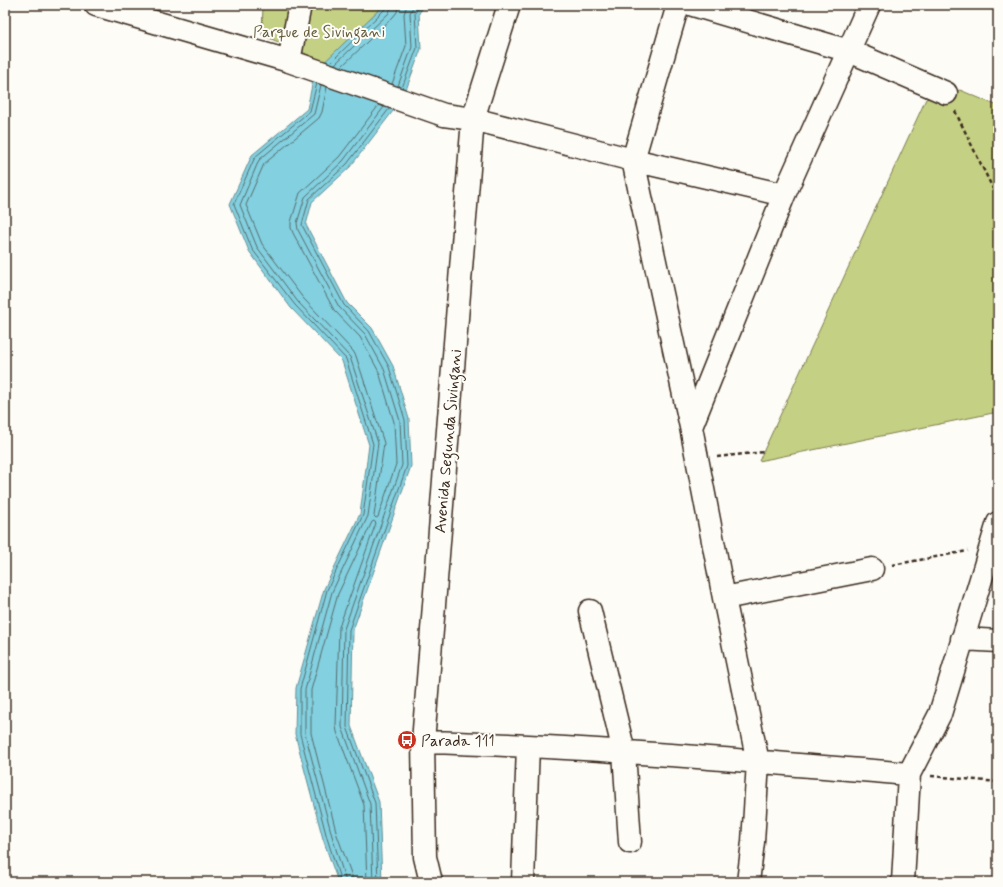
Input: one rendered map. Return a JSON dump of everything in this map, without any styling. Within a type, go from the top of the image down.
[{"type":"street","points":[[96,5],[131,10],[329,74],[444,115],[473,120],[633,160],[784,195]]},
{"type":"street","points":[[289,61],[300,5]]},
{"type":"street","name":"Avenida Segunda Sivingani","points":[[432,882],[425,857],[423,742],[473,120],[509,5]]},
{"type":"street","points":[[678,5],[633,160],[691,427],[758,762],[753,842],[748,882]]},
{"type":"street","points":[[693,5],[849,52],[946,93]]},
{"type":"street","points":[[691,427],[784,195],[869,5]]},
{"type":"street","points":[[903,882],[909,774],[940,714],[998,523]]},
{"type":"street","points":[[724,598],[872,569]]},
{"type":"street","points":[[590,611],[624,752],[630,842]]},
{"type":"street","points":[[962,639],[998,641]]},
{"type":"street","points":[[423,742],[528,746],[624,752],[909,774]]},
{"type":"street","points":[[523,882],[528,746]]},
{"type":"path","points":[[946,93],[998,199]]},
{"type":"path","points":[[697,459],[764,452]]},
{"type":"path","points":[[872,569],[991,546]]},
{"type":"path","points":[[909,774],[998,782]]},
{"type":"green space","name":"Parque de Sivingani","points":[[263,5],[384,5],[325,62],[262,35]]},
{"type":"green space","points":[[960,90],[998,106],[998,412],[759,461],[926,99]]},
{"type":"water","points":[[384,5],[425,5],[419,13],[421,49],[403,98],[350,167],[312,202],[306,225],[347,303],[372,328],[393,366],[409,419],[411,466],[353,630],[351,726],[379,802],[382,882],[338,882],[323,839],[295,734],[296,688],[324,589],[360,514],[369,445],[342,361],[291,308],[249,251],[230,204],[252,155],[307,109],[315,71]]},
{"type":"place","name":"Parada 111","points":[[407,740]]}]
